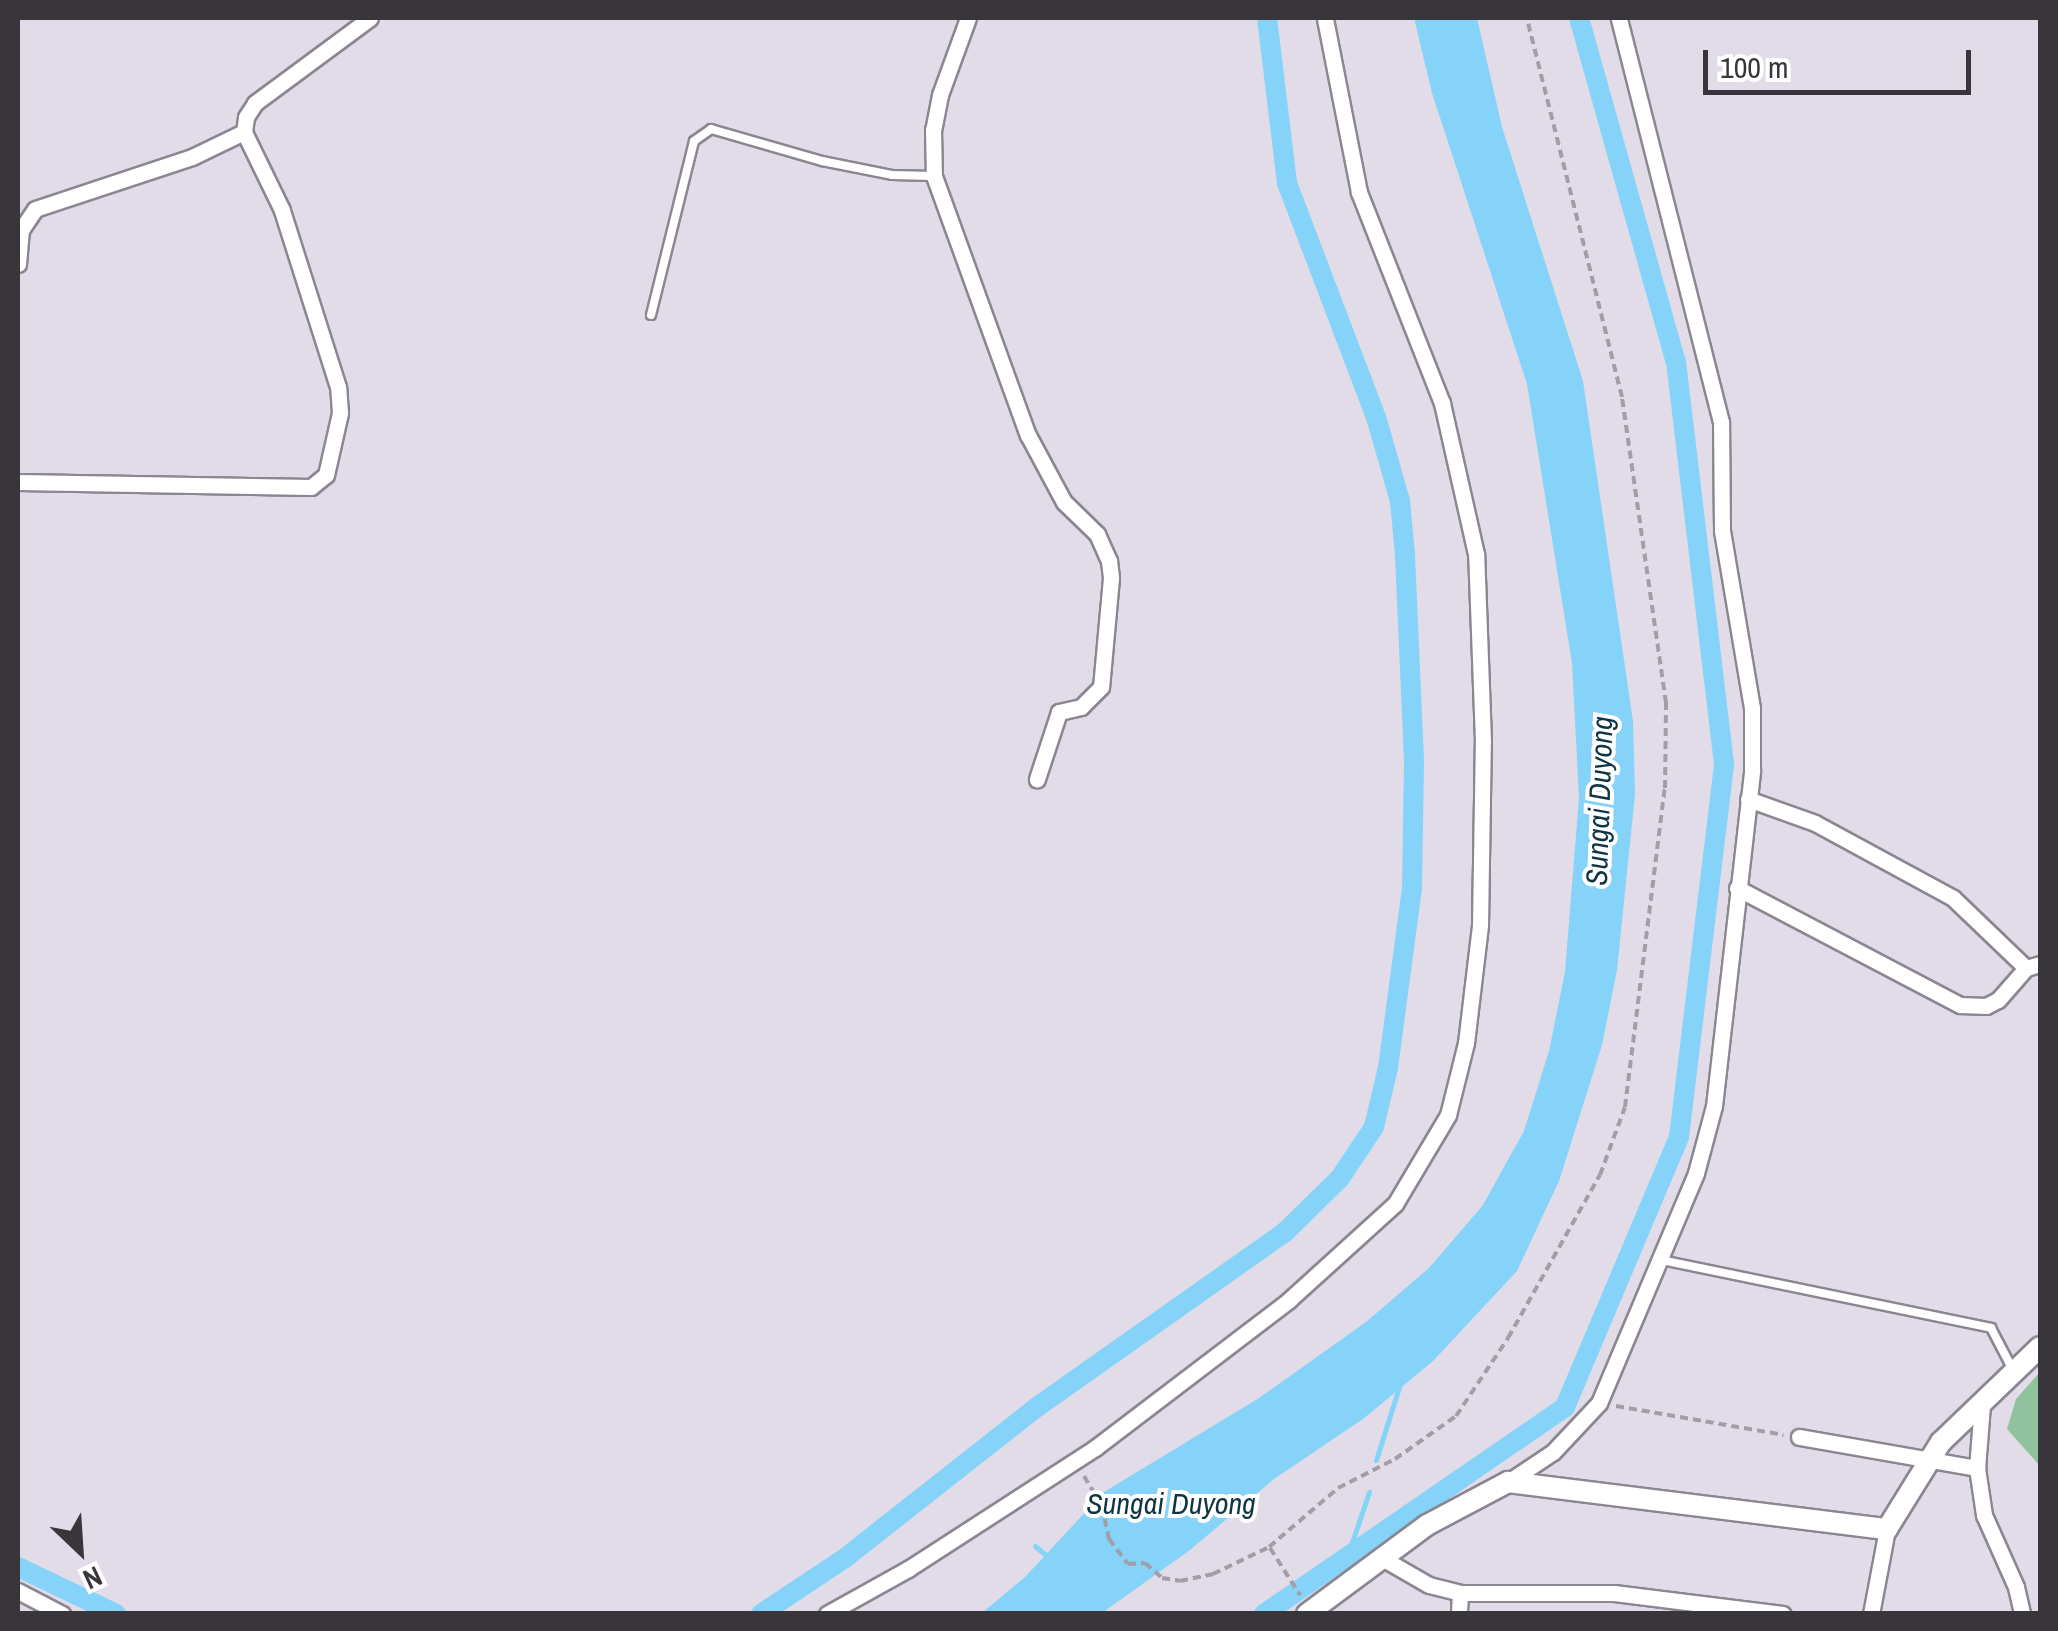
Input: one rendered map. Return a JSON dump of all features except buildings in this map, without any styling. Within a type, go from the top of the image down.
[{"type":"street","points":[[18,482],[311,487],[326,475],[340,413],[338,387],[282,210],[244,132],[246,117],[255,104],[370,18]]},
{"type":"street","points":[[968,18],[940,95],[932,143],[934,176],[1028,435],[1064,502],[1096,534],[1109,561],[1107,663],[1101,687],[1080,708],[1059,712],[1037,779]]},
{"type":"street","points":[[827,1614],[908,1569],[1076,1461],[1289,1300],[1396,1204],[1448,1115],[1466,1043],[1480,906],[1483,741],[1476,554],[1442,404],[1359,192],[1326,18]]},
{"type":"street","points":[[1307,1614],[1427,1525],[1508,1482],[1572,1436],[1599,1403],[1696,1172],[1714,1106],[1748,799],[1752,708],[1722,531],[1722,422],[1619,18]]},
{"type":"street","points":[[18,264],[26,217],[46,202],[192,156],[244,132]]},
{"type":"street","points":[[1737,888],[1960,1005],[1986,1006],[1998,1000],[2033,966],[1953,898],[1815,823],[1748,799]]},
{"type":"street","points":[[1870,1614],[1888,1529],[1928,1462],[1941,1442],[2040,1348]]},
{"type":"street","points":[[1982,1405],[1977,1468],[1984,1515],[2016,1587],[2022,1614]]},
{"type":"street","points":[[1799,1437],[1928,1462],[1958,1461],[1977,1468]]},
{"type":"street","points":[[1508,1482],[1888,1529]]},
{"type":"street","points":[[1382,1558],[1429,1586],[1460,1593],[1614,1593],[1783,1614]]},
{"type":"street","points":[[18,1591],[62,1614]]},
{"type":"street","points":[[1459,1614],[1460,1593]]},
{"type":"lane","points":[[650,315],[694,142],[711,129],[822,162],[892,176],[934,176]]},
{"type":"lane","points":[[1657,1259],[1991,1328],[2014,1372]]},
{"type":"path","points":[[1076,1461],[1102,1506],[1109,1539],[1128,1564],[1146,1562],[1162,1578],[1180,1581],[1213,1574],[1269,1547],[1338,1488],[1395,1460],[1456,1416],[1508,1338],[1600,1175],[1625,1107],[1634,1060],[1665,788],[1666,703],[1622,398],[1528,18]]},
{"type":"path","points":[[1599,1403],[1799,1437]]},
{"type":"path","points":[[1269,1547],[1292,1577]]},
{"type":"green space","points":[[2040,1372],[2040,1466],[2007,1429],[2016,1399]]},
{"type":"water","name":"Sungai Duyong","points":[[1414,18],[1477,18],[1502,127],[1583,381],[1633,721],[1635,794],[1617,970],[1602,1045],[1559,1181],[1517,1271],[1433,1361],[1363,1419],[1274,1479],[1190,1550],[1102,1613],[982,1613],[1025,1577],[1104,1492],[1259,1398],[1366,1322],[1429,1268],[1483,1205],[1524,1131],[1549,1051],[1565,972],[1579,798],[1572,663],[1527,384],[1432,93]]},
{"type":"waterway","points":[[761,1614],[845,1558],[1037,1407],[1285,1232],[1340,1178],[1374,1127],[1388,1068],[1412,888],[1414,761],[1400,501],[1377,420],[1287,183],[1267,18]]},
{"type":"waterway","points":[[1264,1614],[1565,1407],[1679,1137],[1724,764],[1676,363],[1579,18]]},
{"type":"waterway","points":[[1376,1460],[1399,1387]]},
{"type":"waterway","points":[[1346,1560],[1369,1492]]},
{"type":"waterway","points":[[1035,1546],[1048,1557]]},
{"type":"waterway","points":[[18,1567],[116,1614]]}]
